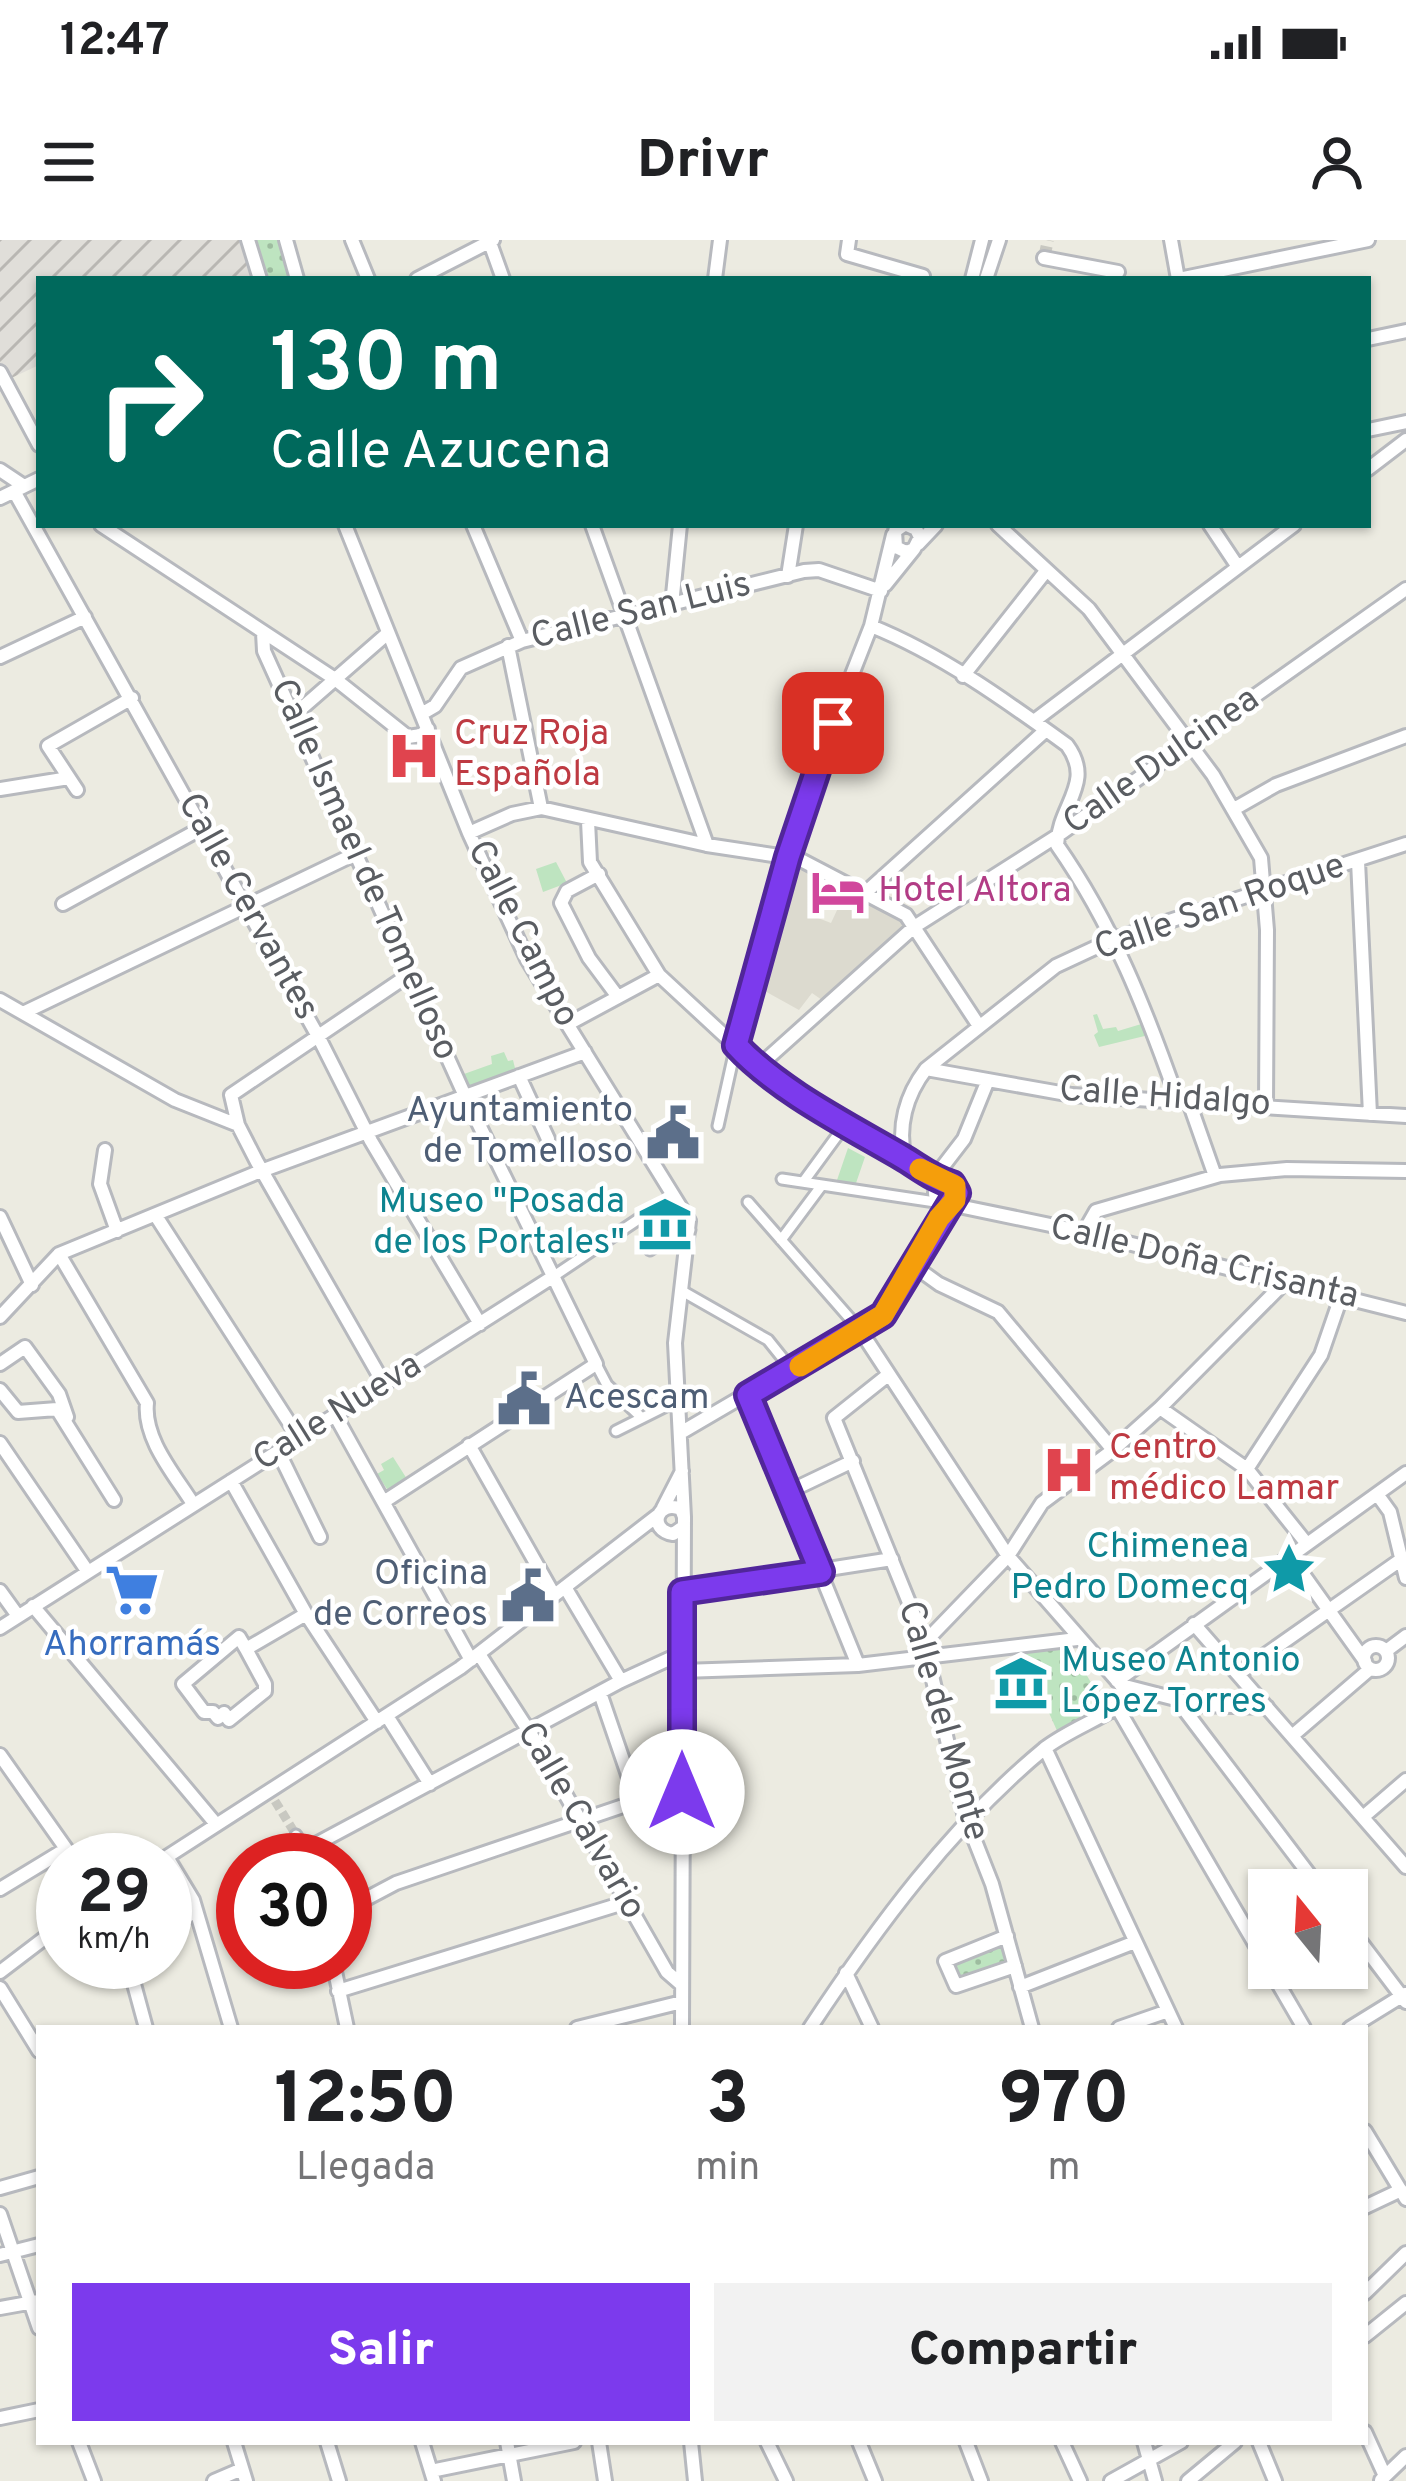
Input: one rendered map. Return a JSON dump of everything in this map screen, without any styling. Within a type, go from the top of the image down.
[{"type":"street","points":[[248,240],[259,276]]},
{"type":"street","points":[[286,240],[297,276]]},
{"type":"street","points":[[352,240],[367,276]]},
{"type":"street","points":[[715,276],[720,240]]},
{"type":"street","points":[[973,276],[982,240]]},
{"type":"street","points":[[987,276],[999,240]]},
{"type":"street","points":[[1171,240],[1177,276]]},
{"type":"street","points":[[1193,276],[1368,240]]},
{"type":"street","points":[[423,276],[490,241],[502,276]]},
{"type":"street","points":[[848,247],[923,276]]},
{"type":"street","points":[[1044,258],[1118,272]]},
{"type":"street","points":[[1371,338],[1406,331]]},
{"type":"street","points":[[0,372],[36,439]]},
{"type":"street","points":[[1371,430],[1405,424]]},
{"type":"street","points":[[1371,467],[1406,440]]},
{"type":"street","points":[[0,470],[19,488]]},
{"type":"street","points":[[0,498],[36,481]]},
{"type":"street","name":"Calle Cervantes","points":[[19,488],[36,521]]},
{"type":"street","name":"Calle Cervantes","points":[[39,528],[367,1132],[480,1324]]},
{"type":"street","points":[[106,528],[335,680],[408,737],[428,729]]},
{"type":"street","name":"Calle Campo","points":[[346,528],[469,833],[527,959],[686,1213],[690,1230]]},
{"type":"street","points":[[474,528],[515,643],[541,808]]},
{"type":"street","points":[[593,528],[707,845]]},
{"type":"street","points":[[672,605],[680,528]]},
{"type":"street","points":[[788,576],[796,528]]},
{"type":"street","points":[[904,528],[898,549],[916,547]]},
{"type":"street","points":[[904,528],[916,547]]},
{"type":"street","points":[[718,1126],[788,857],[904,528]]},
{"type":"street","points":[[881,591],[932,528]]},
{"type":"street","points":[[1001,528],[1089,608],[1124,652],[1234,809],[1261,858],[1266,1106]]},
{"type":"street","points":[[1212,528],[1238,567]]},
{"type":"street","points":[[864,894],[1040,725],[1124,652],[1290,528]]},
{"type":"street","name":"Calle San Luis","points":[[423,713],[435,706],[461,668],[515,643],[819,570],[881,591]]},
{"type":"street","points":[[963,676],[1046,571]]},
{"type":"street","name":"Calle Dulcinea","points":[[759,1066],[914,927],[1057,836],[1406,589]]},
{"type":"street","points":[[0,657],[85,617]]},
{"type":"street","points":[[871,626],[914,644],[1067,745],[1080,781],[1061,816],[1057,845],[1114,939],[1215,1176]]},
{"type":"street","name":"Calle Ismael de Tomelloso","points":[[263,633],[264,651],[551,1278],[607,1385],[642,1418]]},
{"type":"street","points":[[294,715],[388,633]]},
{"type":"street","points":[[0,789],[73,784],[48,746],[131,698]]},
{"type":"street","points":[[1234,809],[1276,785],[1406,736]]},
{"type":"street","points":[[469,833],[512,814],[541,808],[707,845],[788,857],[906,915],[980,1026]]},
{"type":"street","name":"Calle Doña Crisanta","points":[[588,820],[590,862],[659,975],[759,1066],[845,1125],[1000,1216]]},
{"type":"street","points":[[64,904],[202,828]]},
{"type":"street","name":"Calle San Roque","points":[[926,1069],[1057,966],[1114,939],[1406,844]]},
{"type":"street","points":[[23,1013],[356,853]]},
{"type":"street","points":[[1358,861],[1370,1114]]},
{"type":"street","points":[[599,874],[567,892],[561,903],[590,958],[618,997]]},
{"type":"street","points":[[205,1111],[410,974]]},
{"type":"street","points":[[568,1024],[659,975]]},
{"type":"street","points":[[0,1000],[175,1100],[238,1125]]},
{"type":"street","points":[[0,1317],[59,1254],[261,1171],[585,1052]]},
{"type":"street","points":[[905,1159],[900,1135],[904,1115],[915,1083],[926,1069]]},
{"type":"street","name":"Calle Hidalgo","points":[[926,1069],[1072,1095],[1406,1116]]},
{"type":"street","points":[[519,1076],[548,1138]]},
{"type":"street","points":[[682,1432],[793,1371],[890,1307],[945,1204],[956,1197],[945,1182],[988,1079]]},
{"type":"street","points":[[231,1095],[238,1125],[261,1171],[384,1384]]},
{"type":"street","points":[[804,1181],[845,1125]]},
{"type":"street","points":[[105,1150],[100,1184],[117,1231]]},
{"type":"street","points":[[1084,1232],[1096,1211],[1215,1176],[1287,1168],[1406,1171]]},
{"type":"street","name":"Calle Doña Crisanta","points":[[782,1179],[1084,1232],[1406,1313]]},
{"type":"street","points":[[781,1240],[822,1185]]},
{"type":"street","name":"Calle Nueva","points":[[0,1628],[674,1196]]},
{"type":"street","points":[[748,1202],[860,1330],[1007,1556],[1124,1692],[1117,1708],[1045,1748],[967,1821],[846,1973],[812,2025]]},
{"type":"street","points":[[157,1216],[299,1438]]},
{"type":"street","points":[[0,1217],[5,1240],[32,1285]]},
{"type":"street","points":[[650,1250],[690,1230],[675,1343],[684,1522],[682,2025]]},
{"type":"street","points":[[59,1254],[147,1402],[151,1435],[193,1504]]},
{"type":"street","points":[[914,1266],[939,1284],[998,1312],[1113,1450]]},
{"type":"street","points":[[926,1649],[1007,1556],[1042,1503],[1160,1408],[1284,1283]]},
{"type":"street","points":[[682,1291],[768,1340],[793,1371]]},
{"type":"street","points":[[1247,1469],[1322,1355],[1341,1297]]},
{"type":"street","points":[[0,1364],[25,1347],[59,1394],[72,1430]]},
{"type":"street","points":[[385,1502],[596,1364]]},
{"type":"street","name":"Calle del Monte","points":[[889,1375],[834,1418],[926,1649],[967,1821],[992,1884],[1031,2025]]},
{"type":"street","points":[[0,1390],[18,1412],[57,1409],[114,1500]]},
{"type":"street","points":[[748,1395],[858,1665]]},
{"type":"street","points":[[616,1431],[678,1400]]},
{"type":"street","points":[[1160,1408],[1247,1469],[1307,1544]]},
{"type":"street","name":"Calle Calvario","points":[[335,1415],[475,1657],[530,1732],[667,1972],[682,1985]]},
{"type":"street","points":[[0,1443],[88,1572]]},
{"type":"street","points":[[469,1444],[621,1682]]},
{"type":"street","points":[[278,1451],[320,1537]]},
{"type":"street","points":[[788,1492],[853,1461]]},
{"type":"street","points":[[683,1470],[657,1526],[664,1533],[678,1533],[684,1522]]},
{"type":"street","points":[[1119,1683],[1406,1473]]},
{"type":"street","points":[[231,1481],[306,1614],[430,1784]]},
{"type":"street","points":[[1238,1674],[1329,1611],[1403,1570],[1390,1512],[1377,1494]]},
{"type":"street","points":[[192,1840],[273,1796],[475,1657],[660,1512],[677,1507],[684,1522]]},
{"type":"street","points":[[1290,1556],[1367,1665]]},
{"type":"street","points":[[682,1592],[892,1559]]},
{"type":"street","points":[[0,1591],[18,1616]]},
{"type":"street","points":[[33,1606],[216,1824]]},
{"type":"street","points":[[246,1648],[306,1614]]},
{"type":"street","points":[[1194,1624],[1406,1867]]},
{"type":"street","points":[[239,1636],[246,1648],[266,1684],[265,1691],[229,1720],[224,1714],[218,1718],[214,1712],[204,1712],[183,1684],[239,1636]]},
{"type":"street","points":[[1367,1665],[1366,1652],[1372,1647],[1386,1651],[1406,1636]]},
{"type":"street","points":[[682,1671],[858,1665],[926,1649],[1077,1639]]},
{"type":"street","points":[[344,1833],[682,1653]]},
{"type":"street","points":[[1292,1736],[1367,1665]]},
{"type":"street","points":[[1119,1683],[1199,1705],[1267,1707]]},
{"type":"street","points":[[600,1693],[637,1801]]},
{"type":"street","points":[[1177,1700],[1305,1869]]},
{"type":"street","points":[[1117,1708],[1248,1932]]},
{"type":"street","points":[[1045,1748],[1175,2025]]},
{"type":"street","points":[[0,1755],[55,1833]]},
{"type":"street","points":[[1363,1817],[1406,1780]]},
{"type":"street","points":[[372,1896],[396,1883],[682,1786]]},
{"type":"street","points":[[0,1889],[36,1872]]},
{"type":"street","points":[[346,2025],[338,1991],[627,1902]]},
{"type":"street","points":[[192,1904],[230,2025]]},
{"type":"street","points":[[192,1913],[196,1911]]},
{"type":"street","points":[[1006,1936],[945,1961],[956,1986],[1015,1966]]},
{"type":"street","points":[[1021,1987],[1136,1942]]},
{"type":"street","points":[[0,1972],[36,1945]]},
{"type":"street","points":[[1355,2025],[1405,1997],[1368,1950]]},
{"type":"street","points":[[846,1973],[871,2025]]},
{"type":"street","points":[[0,1988],[36,2046]]},
{"type":"street","points":[[135,1989],[145,2025]]},
{"type":"street","points":[[1281,1989],[1302,2025]]},
{"type":"street","points":[[589,2025],[682,2002]]},
{"type":"street","points":[[1128,2025],[1168,2011]]},
{"type":"street","points":[[1368,2136],[1403,2194],[1368,2206]]},
{"type":"street","points":[[0,2188],[36,2178]]},
{"type":"street","points":[[0,2214],[6,2253],[34,2301],[0,2308]]},
{"type":"street","points":[[6,2253],[36,2246]]},
{"type":"street","points":[[1368,2290],[1406,2253]]},
{"type":"street","points":[[1368,2334],[1406,2303]]},
{"type":"street","points":[[0,2418],[36,2411]]},
{"type":"street","points":[[1368,2440],[1383,2479],[1406,2456]]},
{"type":"street","points":[[80,2445],[94,2481]]},
{"type":"street","points":[[214,2481],[244,2475],[235,2445]]},
{"type":"street","points":[[328,2445],[339,2481]]},
{"type":"street","points":[[423,2445],[433,2476],[508,2448],[541,2445]]},
{"type":"street","points":[[599,2445],[605,2481]]},
{"type":"street","points":[[691,2445],[695,2481]]},
{"type":"street","points":[[769,2445],[787,2481]]},
{"type":"street","points":[[861,2445],[875,2481]]},
{"type":"street","points":[[966,2445],[981,2481]]},
{"type":"street","points":[[1063,2445],[1080,2481]]},
{"type":"street","points":[[1145,2445],[1155,2481]]},
{"type":"street","points":[[1111,2481],[1176,2445]]},
{"type":"street","points":[[1187,2481],[1231,2445]]},
{"type":"street","points":[[1260,2445],[1275,2481]]},
{"type":"street","points":[[508,2448],[514,2481]]},
{"type":"shaded area","points":[[0,240],[248,240],[259,276],[36,276],[36,366],[5,381],[0,376]]},
{"type":"shaded area","points":[[797,865],[834,884],[818,918],[831,923],[846,891],[900,919],[905,927],[822,1000],[812,993],[799,1010],[761,989],[770,940]]},
{"type":"green space","points":[[248,240],[286,240],[296,276],[259,276]]},
{"type":"green space","points":[[556,862],[567,883],[543,892],[536,869]]},
{"type":"green space","points":[[1097,1014],[1103,1029],[1116,1027],[1118,1031],[1148,1022],[1153,1034],[1099,1047],[1094,1035],[1098,1032],[1093,1015]]},
{"type":"green space","points":[[504,1052],[508,1061],[513,1060],[516,1072],[471,1089],[464,1074],[492,1064],[491,1056]]},
{"type":"green space","points":[[848,1148],[865,1157],[855,1186],[836,1183]]},
{"type":"green space","points":[[393,1457],[407,1479],[389,1492],[377,1474],[384,1470],[381,1464]]},
{"type":"green space","points":[[1070,1646],[1105,1707],[1058,1733],[1021,1650]]},
{"type":"green space","points":[[1007,1936],[1015,1966],[956,1986],[945,1961]]},
{"type":"tunnel","points":[[1044,258],[1048,240]]},
{"type":"tunnel","points":[[275,1801],[295,1833]]},
{"type":"slow traffic","points":[[800,1366],[890,1307],[957,1193],[952,1184],[920,1169]]},
{"type":"place","name":"Cruz Roja Española","points":[[414,756]]},
{"type":"place","name":"Hotel Altora","points":[[838,892]]},
{"type":"place","name":"Ayuntamiento de Tomelloso","points":[[673,1133]]},
{"type":"place","name":"Museo \"Posada de los Portales\"","points":[[665,1224]]},
{"type":"place","name":"Acescam","points":[[524,1399]]},
{"type":"place","name":"Centro médico Lamar","points":[[1069,1470]]},
{"type":"place","name":"Chimenea Pedro Domecq","points":[[1289,1569]]},
{"type":"place","name":"Ahorramás","points":[[132,1590]]},
{"type":"place","name":"Oficina de Correos","points":[[528,1596]]},
{"type":"place","name":"Museo Antonio López Torres","points":[[1021,1683]]},
{"type":"route","points":[[682,1792],[682,1592],[821,1572],[748,1395],[883,1315],[957,1193],[952,1184],[845,1125],[736,1045],[788,857],[833,723]]}]
